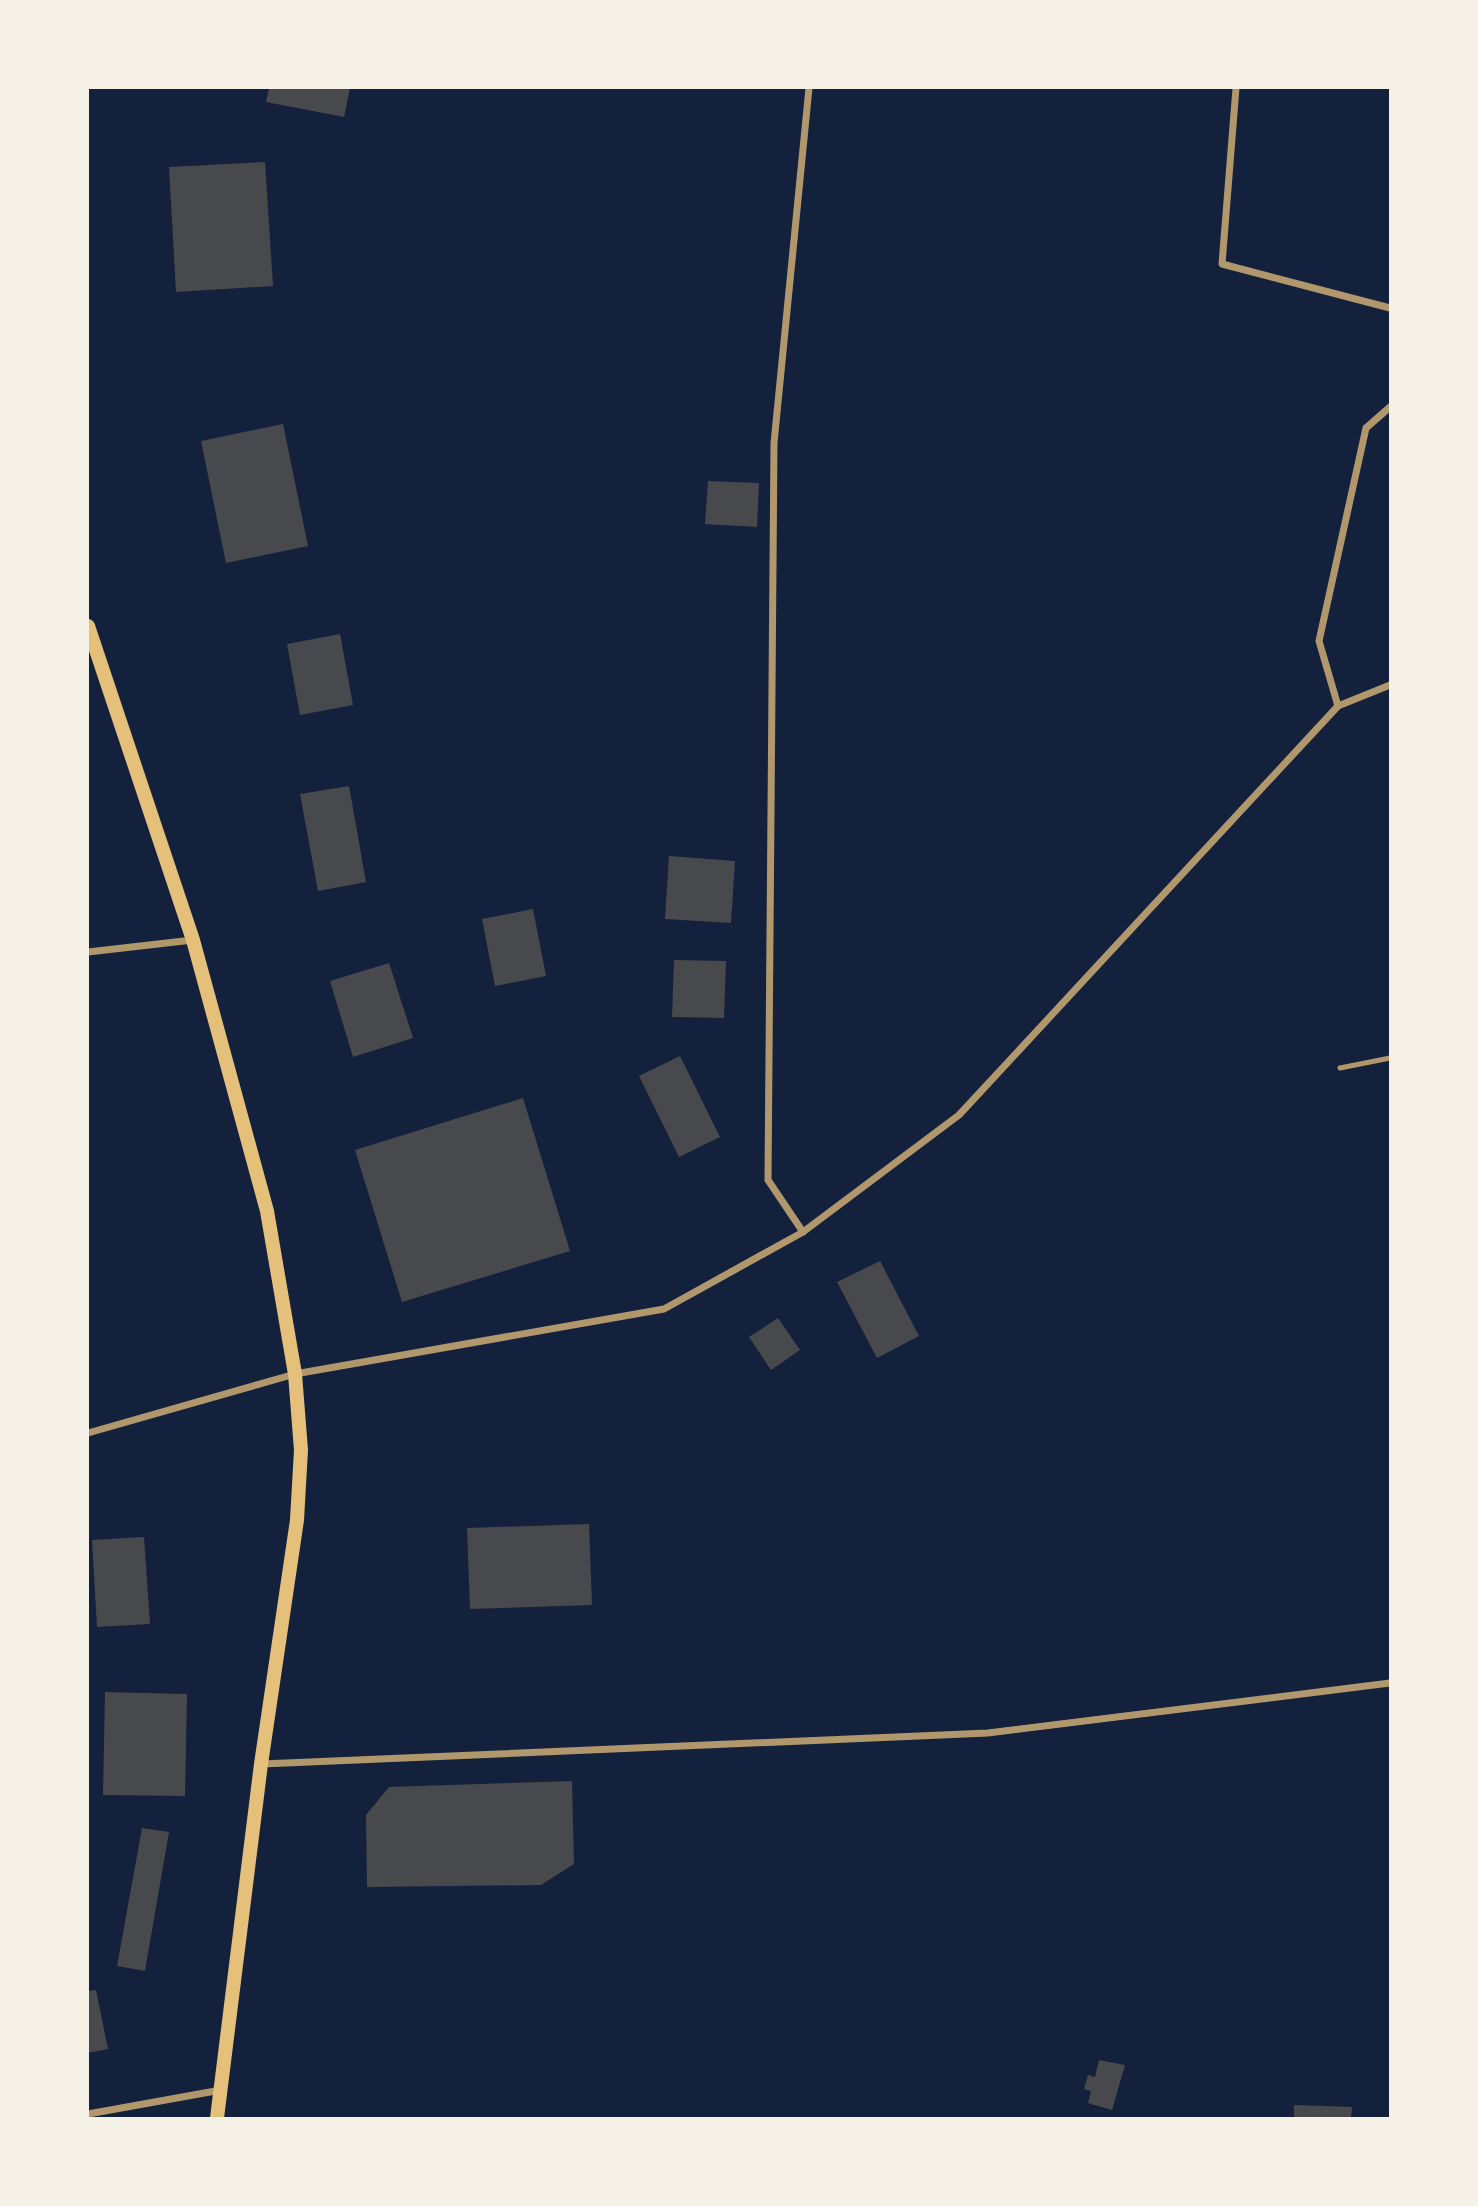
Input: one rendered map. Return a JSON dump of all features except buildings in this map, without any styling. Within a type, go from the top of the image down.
[{"type":"main road","points":[[88,626],[193,940],[267,1211],[295,1374],[301,1450],[297,1520],[261,1764],[222,2090],[216,2119]]},
{"type":"street","points":[[803,1232],[768,1180],[768,1166],[774,443],[809,88]]},
{"type":"street","points":[[1236,88],[1222,264],[1391,308]]},
{"type":"street","points":[[1338,706],[1319,641],[1366,428],[1391,407]]},
{"type":"street","points":[[88,1433],[295,1374],[663,1310],[803,1232],[959,1115],[1338,706],[1391,685]]},
{"type":"street","points":[[88,952],[193,940]]},
{"type":"street","points":[[261,1764],[988,1733],[1391,1682]]},
{"type":"street","points":[[88,2114],[222,2090]]},
{"type":"lane","points":[[1340,1068],[1391,1058]]}]
